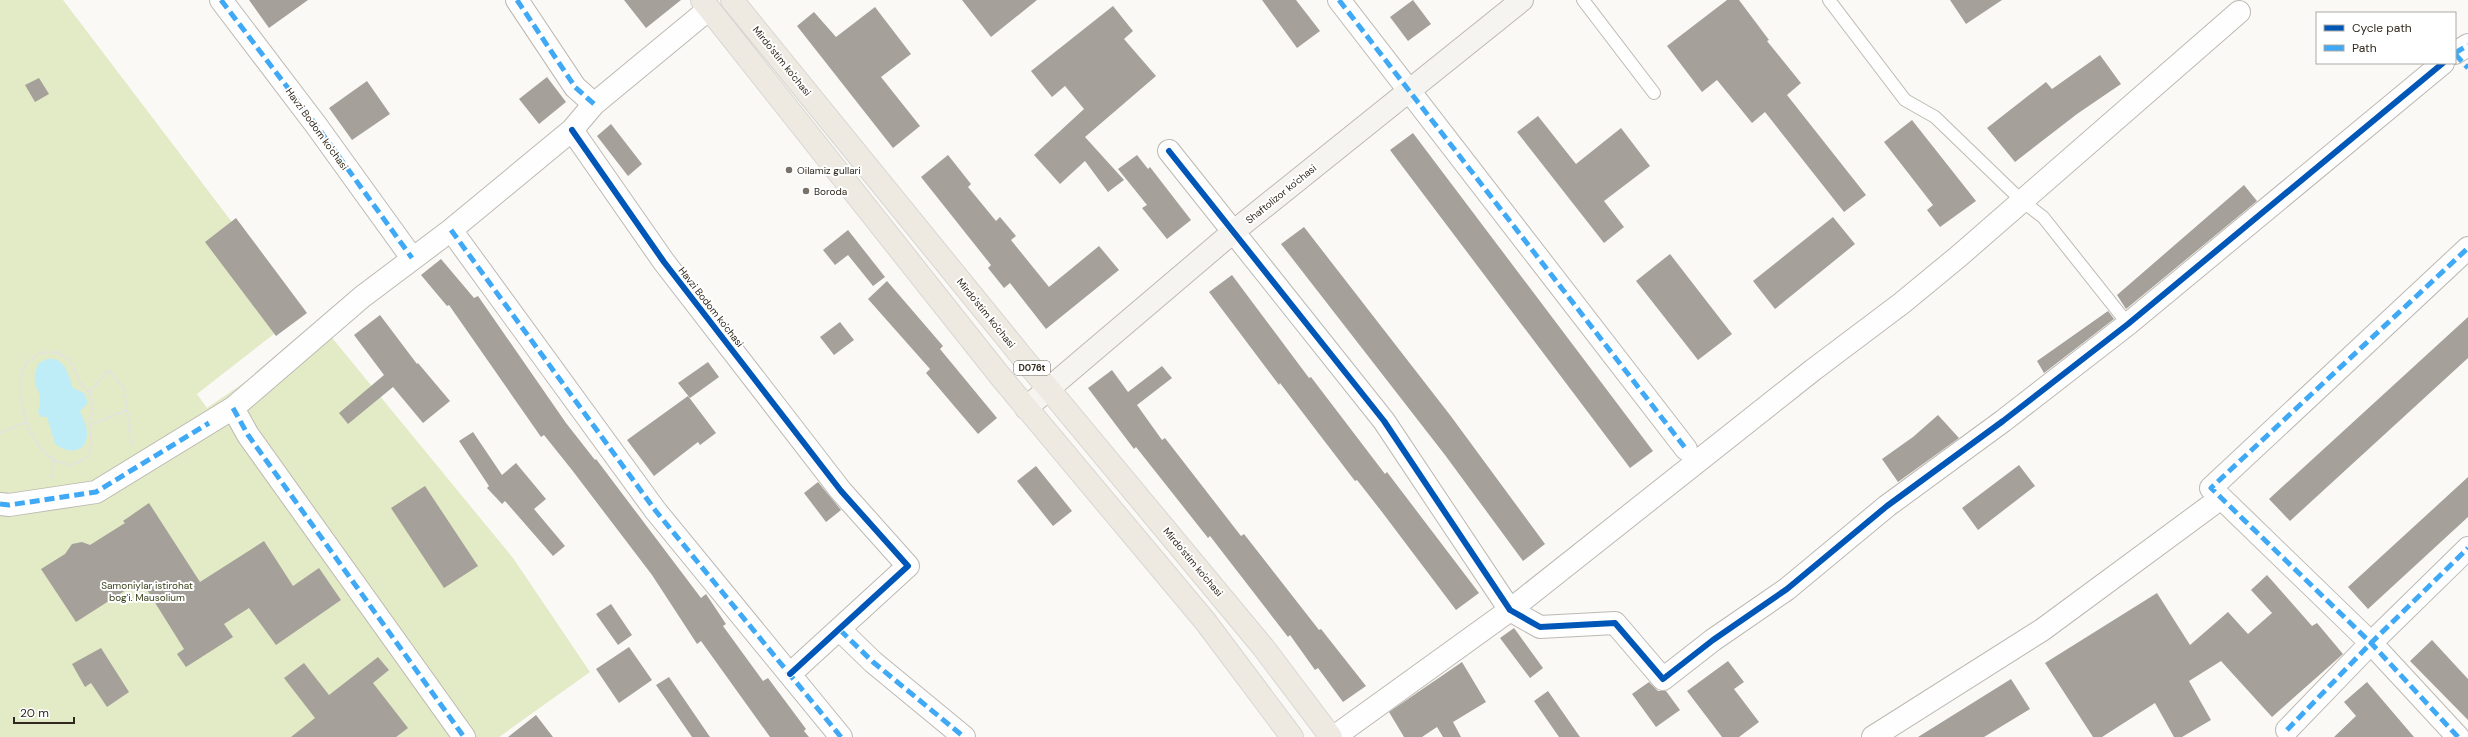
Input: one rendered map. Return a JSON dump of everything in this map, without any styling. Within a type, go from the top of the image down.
[{"type":"main road","name":"Mirdo'stim ko'chasi","points":[[732,0],[1048,388],[1263,647],[1333,737]]},
{"type":"main road","name":"D076t","points":[[705,4],[1026,408],[1205,621],[1292,737]]},
{"type":"street","name":"Havzi Bodom ko'chasi","points":[[221,0],[412,258]]},
{"type":"street","points":[[518,0],[575,87],[594,104]]},
{"type":"street","points":[[1339,0],[1686,449]]},
{"type":"street","name":"Shaftolizor ko'chasi","points":[[1026,408],[1232,232],[1522,0]]},
{"type":"street","points":[[0,504],[9,505],[96,492],[233,408],[362,297],[451,230],[572,130],[594,104],[705,4]]},
{"type":"street","points":[[1333,737],[1510,610],[1813,370],[1902,303],[2022,201],[2239,12]]},
{"type":"street","points":[[2456,52],[2468,45]]},
{"type":"street","points":[[1169,151],[1384,421],[1510,610],[1540,627],[1615,623],[1663,679],[1713,640],[1787,589],[1887,506],[2003,421],[2128,324],[2442,64]]},
{"type":"street","name":"Havzi Bodom ko'chasi","points":[[572,130],[664,262],[841,491],[908,566],[840,630]]},
{"type":"street","points":[[451,230],[655,510],[841,737]]},
{"type":"street","points":[[2458,737],[2370,643],[2211,488],[2468,248]]},
{"type":"street","points":[[233,408],[248,435],[464,737]]},
{"type":"street","points":[[1873,737],[2042,630],[2221,498]]},
{"type":"street","points":[[2287,730],[2370,643],[2468,548]]},
{"type":"street","points":[[790,674],[840,630],[873,662],[964,737]]},
{"type":"lane","points":[[1583,0],[1654,93]]},
{"type":"lane","points":[[1829,0],[1905,100],[1935,117],[2022,201],[2043,217],[2128,324]]},
{"type":"path","points":[[56,352],[70,360],[79,381],[89,393],[94,409],[90,425],[91,447],[85,459],[71,465],[52,458],[38,442],[26,422],[21,401],[20,382],[24,366],[39,353],[56,352]]},
{"type":"path","points":[[89,393],[108,370],[124,388],[135,468]]},
{"type":"path","points":[[90,425],[127,410]]},
{"type":"path","points":[[0,433],[26,422]]},
{"type":"green space","name":"Samoniylar istirohat bog'i. Mausolium","points":[[0,0],[63,0],[301,313],[197,394],[207,408],[324,328],[513,558],[590,672],[499,737],[0,737]]},
{"type":"water","points":[[47,359],[53,359],[62,364],[67,372],[73,388],[84,393],[88,403],[80,411],[85,422],[87,433],[86,440],[84,445],[76,450],[65,449],[55,444],[47,417],[41,417],[38,412],[40,398],[35,382],[36,371],[39,363]]},
{"type":"building","points":[[249,0],[308,0],[269,28]]},
{"type":"building","points":[[624,0],[681,0],[646,28]]},
{"type":"building","points":[[962,0],[1037,0],[991,37]]},
{"type":"building","points":[[1262,0],[1296,0],[1320,31],[1297,48]]},
{"type":"building","points":[[1413,0],[1431,24],[1408,41],[1390,17]]},
{"type":"building","points":[[1727,0],[1739,0],[1769,40],[1767,41],[1801,83],[1787,95],[1866,195],[1844,212],[1765,112],[1752,123],[1717,80],[1702,92],[1667,46]]},
{"type":"building","points":[[1950,0],[2002,0],[1966,24]]},
{"type":"building","points":[[1113,6],[1133,31],[1124,39],[1156,76],[1085,137],[1124,180],[1108,192],[1085,161],[1060,184],[1034,155],[1084,109],[1065,86],[1052,97],[1031,71]]},
{"type":"building","points":[[875,7],[911,54],[881,77],[920,126],[893,148],[797,26],[814,12],[836,37]]},
{"type":"building","points":[[2100,55],[2121,84],[2077,114],[2015,162],[1987,128],[2046,82],[2052,89]]},
{"type":"building","points":[[547,77],[566,102],[539,124],[519,99]]},
{"type":"building","points":[[39,78],[49,94],[35,102],[25,85]]},
{"type":"building","points":[[367,81],[390,114],[352,140],[329,108]]},
{"type":"building","points":[[1538,116],[1576,164],[1621,128],[1650,166],[1604,201],[1624,227],[1604,243],[1517,132]]},
{"type":"building","points":[[1912,120],[1976,201],[1940,227],[1927,210],[1933,205],[1884,142]]},
{"type":"building","points":[[611,124],[642,164],[628,176],[597,136]]},
{"type":"building","points":[[1413,133],[1653,451],[1630,468],[1390,150]]},
{"type":"building","points":[[948,155],[971,184],[968,187],[996,221],[1000,217],[1016,236],[1011,240],[1049,287],[1099,246],[1119,270],[1046,329],[1010,283],[1004,288],[988,268],[991,265],[921,177]]},
{"type":"building","points":[[1137,155],[1148,169],[1150,167],[1191,220],[1167,239],[1142,208],[1147,205],[1118,169]]},
{"type":"building","points":[[2244,185],[2257,201],[2126,309],[2117,295]]},
{"type":"building","points":[[1833,217],[1855,244],[1775,309],[1753,281]]},
{"type":"building","points":[[236,218],[307,313],[276,336],[205,242]]},
{"type":"building","points":[[1304,227],[1450,415],[1545,544],[1523,561],[1445,455],[1281,244]]},
{"type":"building","points":[[848,230],[885,277],[873,286],[848,255],[835,265],[823,250]]},
{"type":"building","points":[[1670,254],[1732,334],[1698,360],[1636,281]]},
{"type":"building","points":[[441,259],[474,298],[478,296],[566,423],[595,460],[596,459],[701,598],[706,594],[726,624],[723,626],[763,681],[768,678],[806,729],[804,731],[809,737],[770,737],[701,641],[697,644],[652,575],[544,435],[541,437],[449,305],[447,306],[421,275]]},
{"type":"building","points":[[1232,275],[1309,378],[1311,377],[1385,474],[1387,472],[1479,593],[1456,610],[1357,480],[1355,481],[1280,383],[1279,385],[1209,292]]},
{"type":"building","points":[[887,281],[943,346],[940,349],[997,418],[978,434],[926,373],[930,369],[868,299]]},
{"type":"building","points":[[2108,311],[2114,319],[2044,373],[2037,361]]},
{"type":"building","points":[[380,315],[417,364],[418,363],[450,401],[423,423],[393,387],[348,424],[339,413],[384,375],[354,335]]},
{"type":"building","points":[[2468,317],[2468,358],[2290,521],[2269,499]]},
{"type":"building","points":[[840,322],[854,340],[834,355],[820,337]]},
{"type":"building","points":[[708,362],[719,377],[690,398],[678,383]]},
{"type":"building","points":[[1162,366],[1172,378],[1137,405],[1162,440],[1165,438],[1241,536],[1244,534],[1319,630],[1321,629],[1366,686],[1343,702],[1318,668],[1315,670],[1290,635],[1288,637],[1210,536],[1208,538],[1136,447],[1134,449],[1088,388],[1112,370],[1128,392]]},
{"type":"building","points":[[688,396],[716,433],[700,445],[698,442],[654,476],[627,440]]},
{"type":"building","points":[[1938,415],[1959,438],[1898,482],[1882,459],[1913,437]]},
{"type":"building","points":[[473,432],[502,475],[516,463],[546,499],[534,509],[565,546],[553,556],[505,501],[502,504],[487,488],[489,486],[459,441]]},
{"type":"building","points":[[2019,465],[2035,486],[1978,530],[1962,508]]},
{"type":"building","points":[[1036,466],[1072,511],[1053,526],[1017,481]]},
{"type":"building","points":[[2468,477],[2468,517],[2368,609],[2348,587]]},
{"type":"building","points":[[818,482],[841,510],[826,522],[804,493]]},
{"type":"building","points":[[425,486],[478,566],[444,588],[391,508]]},
{"type":"building","points":[[149,503],[200,582],[264,541],[293,586],[319,568],[341,600],[276,645],[249,608],[224,624],[233,637],[186,667],[177,654],[184,649],[144,585],[140,587],[137,583],[76,622],[41,569],[65,554],[72,544],[82,542],[90,545],[125,523],[123,521]]},
{"type":"building","points":[[2267,575],[2312,626],[2317,623],[2343,654],[2272,717],[2221,661],[2189,681],[2211,720],[2182,737],[2174,737],[2155,703],[2102,737],[2093,737],[2045,663],[2157,593],[2190,645],[2228,612],[2248,634],[2272,613],[2251,590]]},
{"type":"building","points":[[611,604],[632,635],[618,645],[596,614]]},
{"type":"building","points":[[1514,628],[1543,668],[1530,678],[1500,638]]},
{"type":"building","points":[[2432,640],[2468,679],[2468,720],[2410,661]]},
{"type":"building","points":[[629,647],[652,680],[619,703],[596,669]]},
{"type":"building","points":[[101,648],[129,692],[107,707],[91,683],[85,687],[72,664]]},
{"type":"building","points":[[378,657],[389,670],[373,683],[408,728],[396,737],[291,737],[315,718],[284,678],[304,663],[329,695]]},
{"type":"building","points":[[1728,661],[1744,682],[1734,689],[1759,722],[1739,737],[1722,737],[1687,691]]},
{"type":"building","points":[[1462,662],[1486,702],[1453,722],[1461,737],[1443,737],[1437,727],[1422,737],[1404,737],[1389,712]]},
{"type":"building","points":[[669,677],[710,737],[692,737],[656,685]]},
{"type":"building","points":[[2011,679],[2030,709],[1984,737],[1918,737]]},
{"type":"building","points":[[1649,682],[1658,691],[1666,691],[1680,710],[1656,727],[1632,694]]},
{"type":"building","points":[[2367,682],[2414,737],[2334,737],[2356,716],[2344,702]]},
{"type":"building","points":[[1548,691],[1580,737],[1559,737],[1534,701]]},
{"type":"building","points":[[536,715],[553,737],[508,737]]},
{"type":"marked path","points":[[221,0],[316,125],[412,258]]},
{"type":"marked path","points":[[517,0],[575,87],[594,104]]},
{"type":"marked path","points":[[1339,0],[1686,449]]},
{"type":"marked path","points":[[2456,52],[2468,45]]},
{"type":"marked path","points":[[2456,55],[2468,68]]},
{"type":"marked path","points":[[451,230],[655,510],[841,737]]},
{"type":"marked path","points":[[2458,737],[2371,643],[2211,488],[2468,248]]},
{"type":"marked path","points":[[233,408],[248,435],[464,737]]},
{"type":"marked path","points":[[0,504],[9,505],[96,492],[209,423]]},
{"type":"marked path","points":[[2287,730],[2371,643],[2468,548]]},
{"type":"marked path","points":[[840,630],[873,662],[964,737]]},
{"type":"cycle path","points":[[1169,151],[1384,421],[1510,610],[1540,627],[1615,623],[1663,679],[1713,640],[1787,589],[1887,506],[2003,421],[2128,324],[2442,64]]},
{"type":"cycle path","points":[[572,130],[664,262],[841,491],[908,566],[790,674]]},
{"type":"place","name":"Oilamiz gullari","points":[[789,170]]},
{"type":"place","name":"Boroda","points":[[806,191]]}]
